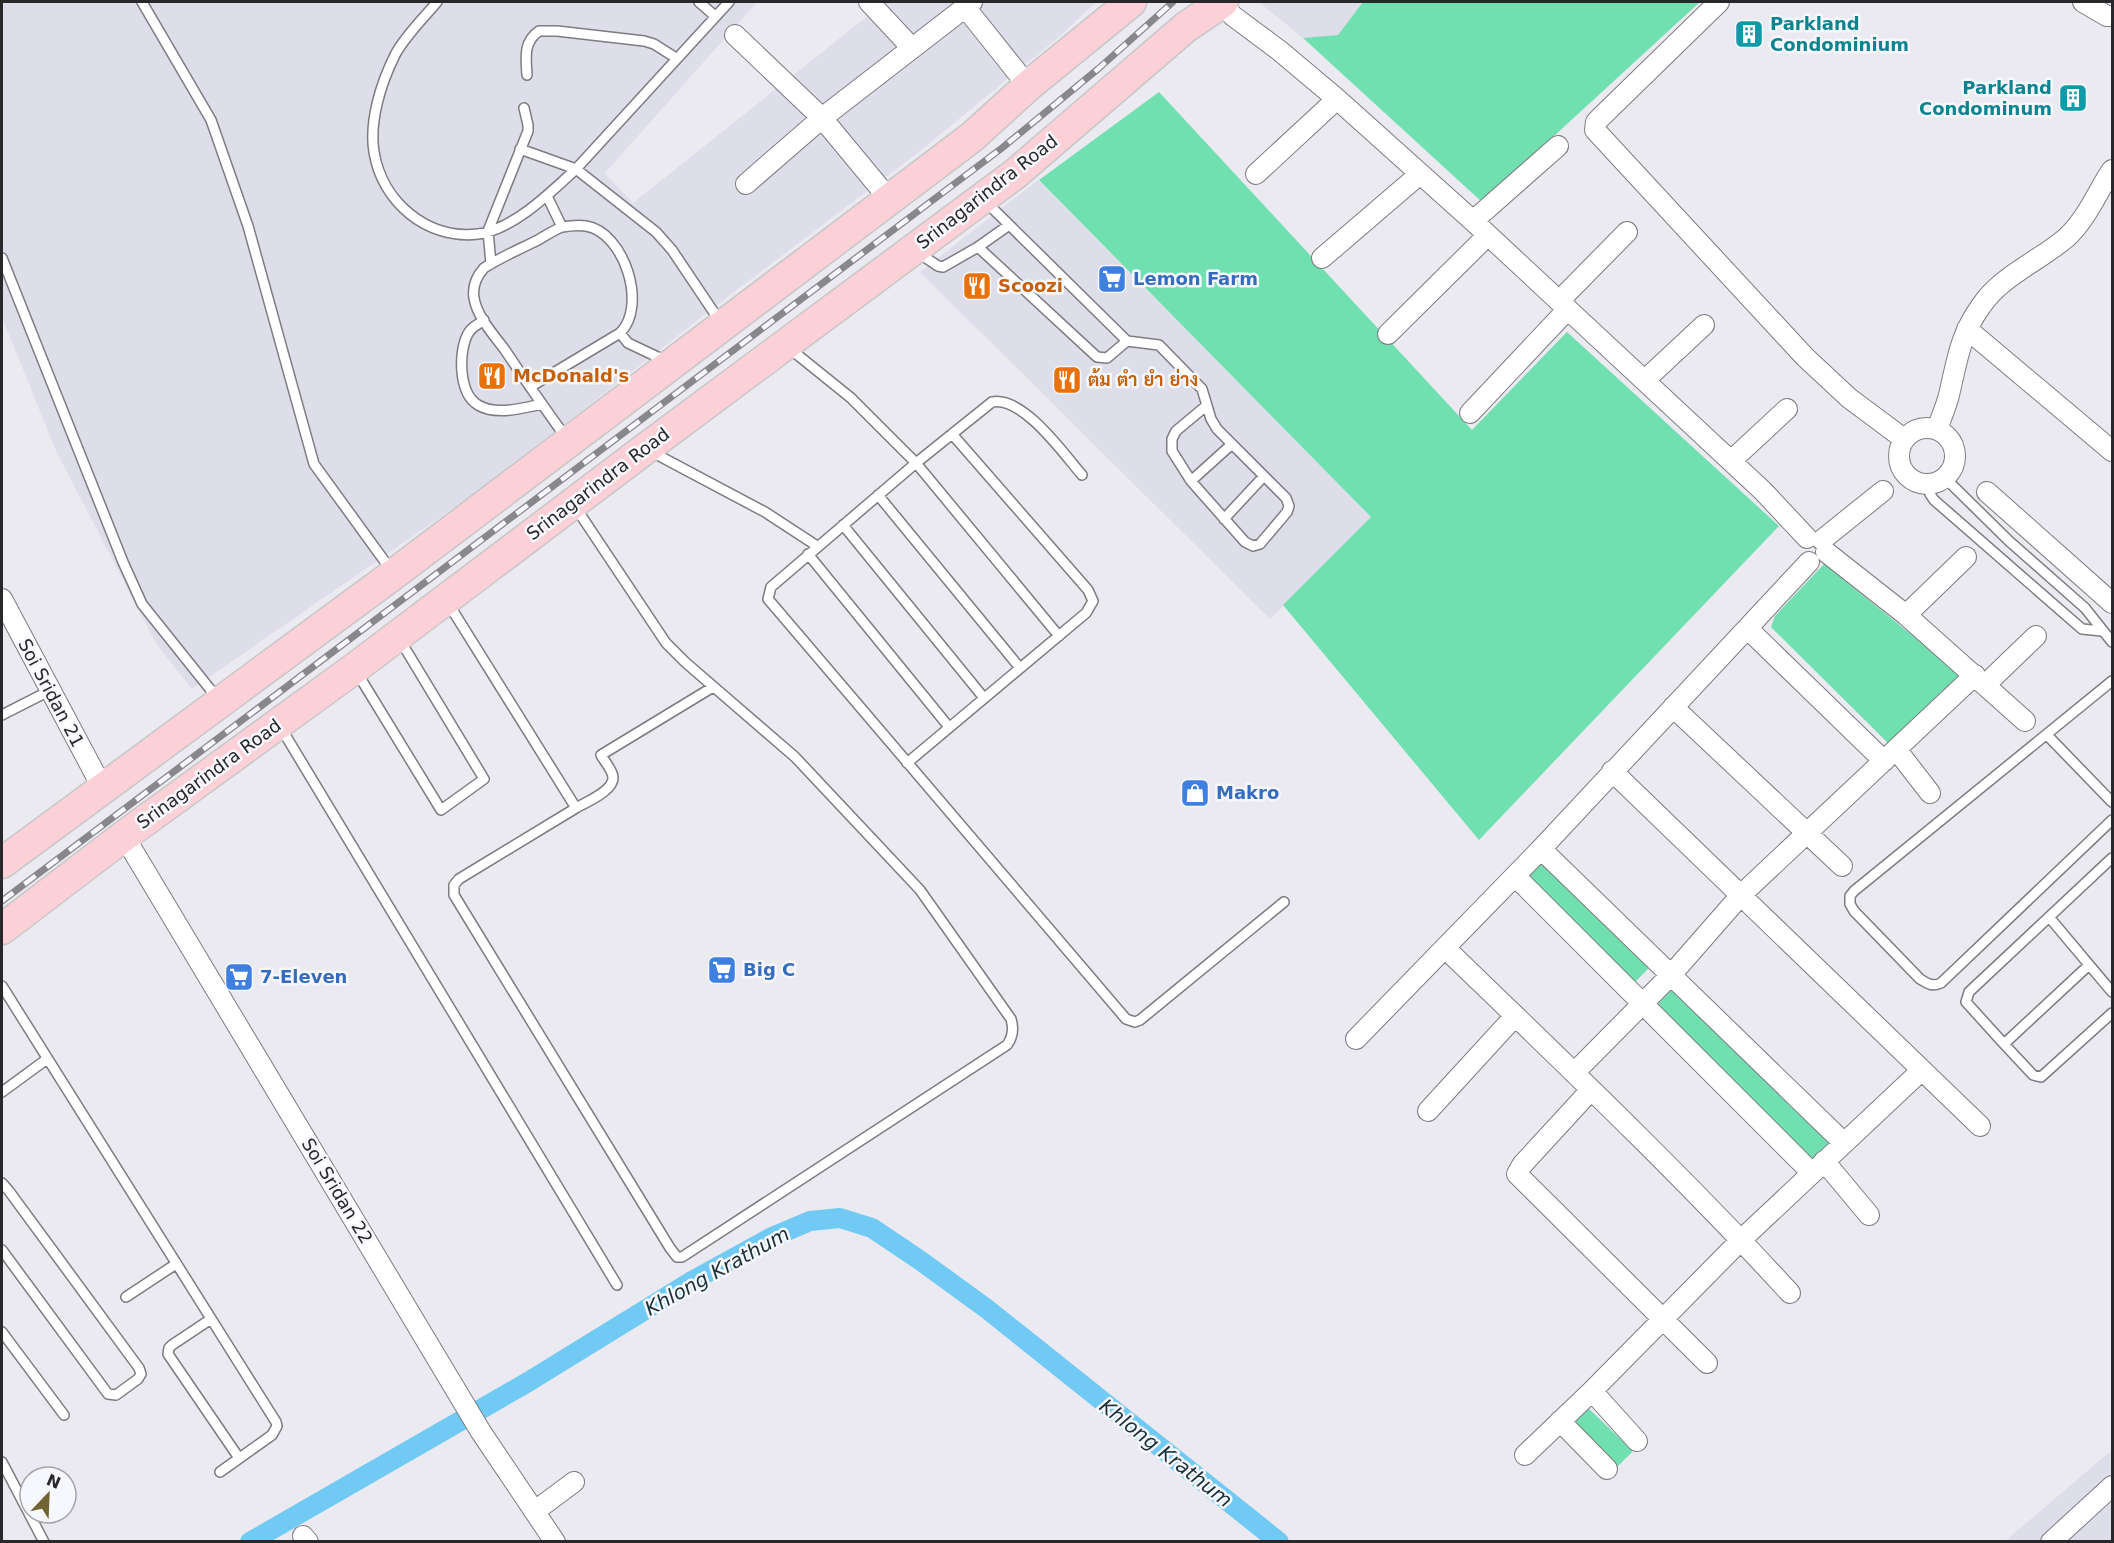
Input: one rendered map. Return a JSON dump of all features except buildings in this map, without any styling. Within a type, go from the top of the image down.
[{"type":"main road","points":[[2,863],[102,787],[394,574],[972,137],[1028,86],[1131,2]]},
{"type":"main road","name":"Srinagarindra Road","points":[[2,929],[124,836],[355,668],[981,197],[1015,174],[1217,2]]},
{"type":"street","points":[[868,2],[912,48]]},
{"type":"street","points":[[1217,2],[1336,99],[1473,221],[1763,491],[1816,548],[1906,615],[2025,721]]},
{"type":"street","points":[[1719,2],[1596,122],[1595,130],[1805,357],[1849,398],[1904,439]]},
{"type":"street","points":[[2083,2],[2107,16],[2112,16]]},
{"type":"street","points":[[746,184],[822,118],[969,4],[1028,86]]},
{"type":"street","points":[[735,35],[822,118],[889,199]]},
{"type":"street","points":[[1256,174],[1336,99]]},
{"type":"street","points":[[1473,221],[1558,146]]},
{"type":"street","points":[[1937,429],[1949,396],[1959,350],[1967,329],[1987,297],[2067,237],[2079,223],[2112,170]]},
{"type":"street","points":[[1322,258],[1420,174]]},
{"type":"street","points":[[1470,412],[1627,232]]},
{"type":"street","points":[[1388,334],[1488,235]]},
{"type":"street","points":[[1645,380],[1704,325]]},
{"type":"street","points":[[1967,329],[2112,451]]},
{"type":"street","points":[[1731,461],[1787,409]]},
{"type":"street","points":[[1928,428],[1937,429],[1950,440],[1955,456],[1954,464],[1945,478],[1928,484],[1911,479],[1900,465],[1900,447],[1904,439],[1910,433],[1928,428]]},
{"type":"street","points":[[1356,1039],[1541,849],[1612,771],[1749,629],[1816,548],[1883,491]]},
{"type":"street","points":[[1987,492],[2112,603]]},
{"type":"street","points":[[1906,615],[1966,557]]},
{"type":"street","name":"Soi Sridan 21","points":[[2,599],[102,787]]},
{"type":"street","points":[[1749,629],[1930,793]]},
{"type":"street","points":[[1574,1073],[1671,975],[1741,895],[1890,755],[2036,636]]},
{"type":"street","points":[[1673,707],[1842,866]]},
{"type":"street","points":[[1612,771],[1980,1126]]},
{"type":"street","name":"Soi Sridan 22","points":[[124,836],[481,1432],[555,1542]]},
{"type":"street","points":[[1541,849],[1844,1143]]},
{"type":"street","points":[[1515,876],[1643,1004],[1869,1215]]},
{"type":"street","points":[[1444,948],[1742,1240],[1790,1293]]},
{"type":"street","points":[[1428,1111],[1515,1016]]},
{"type":"street","points":[[1525,1455],[1742,1240],[1922,1070]]},
{"type":"street","points":[[1590,1090],[1522,1165],[1517,1174],[1707,1363]]},
{"type":"street","points":[[1592,1391],[1637,1441]]},
{"type":"street","points":[[1560,1421],[1607,1469]]},
{"type":"street","points":[[535,1511],[574,1482]]},
{"type":"street","points":[[2051,1542],[2112,1486]]},
{"type":"lane","points":[[142,2],[211,120],[248,226],[314,464],[394,574]]},
{"type":"lane","points":[[437,2],[396,54],[385,79],[375,116],[374,151],[379,171],[393,197],[412,218],[427,226],[455,233],[479,234],[512,221],[548,195],[576,169],[729,2]]},
{"type":"lane","points":[[699,2],[715,16]]},
{"type":"lane","points":[[527,75],[528,42],[539,32],[557,31],[644,41],[654,44],[676,58]]},
{"type":"lane","points":[[491,264],[488,231],[528,125],[524,108]]},
{"type":"lane","points":[[520,149],[576,169],[656,232],[672,250],[722,325]]},
{"type":"lane","points":[[548,195],[562,227]]},
{"type":"lane","points":[[981,197],[1127,341],[1159,345],[1202,389],[1206,406],[1217,429],[1286,498],[1289,506],[1287,512],[1260,544],[1253,546],[1245,542],[1191,481],[1172,451],[1172,439],[1176,431],[1206,406]]},
{"type":"lane","points":[[913,249],[943,267],[978,247],[1009,225]]},
{"type":"lane","points":[[530,387],[620,333],[629,322],[632,286],[618,251],[612,242],[585,226],[562,227],[491,264],[479,274],[473,289],[474,301],[484,320],[530,387],[568,441]]},
{"type":"lane","points":[[978,247],[1097,357],[1107,358],[1127,341]]},
{"type":"lane","points":[[2,258],[123,562],[142,604],[219,701]]},
{"type":"lane","points":[[484,320],[472,327],[466,339],[462,371],[465,391],[469,397],[478,405],[490,409],[511,410],[542,404]]},
{"type":"lane","points":[[620,333],[628,343],[672,363]]},
{"type":"lane","points":[[784,345],[851,398],[916,463],[1059,636]]},
{"type":"lane","points":[[1082,475],[1032,418],[1017,406],[1006,402],[990,403],[817,546],[771,587],[768,599],[1122,1016],[1131,1021],[1140,1020],[1284,902]]},
{"type":"lane","points":[[907,763],[1090,609],[1093,601],[1092,596],[952,434]]},
{"type":"lane","points":[[1191,481],[1232,444]]},
{"type":"lane","points":[[645,449],[765,512],[817,546]]},
{"type":"lane","points":[[1224,519],[1264,476]]},
{"type":"lane","points":[[1945,478],[2009,541],[2085,608],[2112,642]]},
{"type":"lane","points":[[1919,483],[1929,490],[1934,500],[2082,629],[2102,631]]},
{"type":"lane","points":[[878,495],[1020,668]]},
{"type":"lane","points":[[573,503],[666,643],[713,687],[795,757],[920,890],[1011,1020],[1013,1031],[1007,1045],[686,1255],[677,1257],[454,895],[453,889],[459,879],[607,789],[611,784],[612,773],[601,755],[713,687]]},
{"type":"lane","points":[[843,525],[984,698]]},
{"type":"lane","points":[[808,554],[949,728]]},
{"type":"lane","points":[[446,599],[576,808]]},
{"type":"lane","points":[[355,668],[441,810],[484,779],[398,635]]},
{"type":"lane","points":[[2112,681],[1854,891],[1849,900],[1854,911],[1920,980],[1936,986],[2112,820]]},
{"type":"lane","points":[[2,716],[49,691]]},
{"type":"lane","points":[[279,724],[617,1286]]},
{"type":"lane","points":[[2047,735],[2112,802]]},
{"type":"lane","points":[[2112,858],[1966,995],[1968,1005],[2033,1075],[2041,1077],[2112,1013]]},
{"type":"lane","points":[[2049,917],[2112,992]]},
{"type":"lane","points":[[2004,1044],[2089,965]]},
{"type":"lane","points":[[2,986],[277,1426],[272,1435],[220,1472]]},
{"type":"lane","points":[[2,1092],[47,1059]]},
{"type":"lane","points":[[2,1183],[139,1368],[141,1374],[138,1379],[116,1395],[108,1394],[2,1250]]},
{"type":"lane","points":[[126,1297],[176,1264]]},
{"type":"lane","points":[[211,1319],[172,1345],[168,1354],[239,1458]]},
{"type":"lane","points":[[2,1332],[64,1415]]},
{"type":"lane","points":[[2,1462],[44,1542]]},
{"type":"shaded area","points":[[2,2],[757,2],[605,173],[633,203],[885,2],[1096,2],[1059,37],[915,155],[726,298],[488,484],[192,689],[157,645],[56,451],[2,317]]},
{"type":"shaded area","points":[[1259,2],[1363,2],[1338,35],[1303,38]]},
{"type":"shaded area","points":[[1038,180],[1371,517],[1270,619],[920,272]]},
{"type":"shaded area","points":[[2112,1450],[2112,1541],[2005,1541]]},
{"type":"green space","points":[[1363,2],[1700,2],[1482,202],[1303,38],[1338,35]]},
{"type":"green space","points":[[1159,92],[1472,430],[1567,332],[1779,526],[1479,840],[1283,605],[1371,517],[1039,180]]},
{"type":"green space","points":[[1824,564],[1960,674],[1890,745],[1771,627],[1775,616]]},
{"type":"green space","points":[[1541,860],[1649,968],[1633,984],[1525,876]]},
{"type":"green space","points":[[1674,987],[1833,1141],[1813,1162],[1654,1008]]},
{"type":"green space","points":[[1586,1406],[1633,1451],[1618,1466],[1571,1422]]},
{"type":"waterway","name":"Khlong Krathum","points":[[250,1542],[528,1382],[692,1281],[770,1238],[810,1221],[840,1218],[872,1228],[987,1309],[1279,1542]]},
{"type":"railway","points":[[2,901],[1002,148],[1098,69],[1173,2]]},
{"type":"place","name":"Parkland Condominium","points":[[1749,34]]},
{"type":"place","name":"Parkland Condominum","points":[[2073,98]]},
{"type":"place","name":"Lemon Farm","points":[[1112,279]]},
{"type":"place","name":"Scoozi","points":[[977,286]]},
{"type":"place","name":"McDonald's","points":[[492,376]]},
{"type":"place","name":"ต้ม ตำ ยำ ย่าง","points":[[1067,380]]},
{"type":"place","name":"Makro","points":[[1195,793]]},
{"type":"place","name":"Big C","points":[[722,970]]},
{"type":"place","name":"7-Eleven","points":[[239,977]]}]
